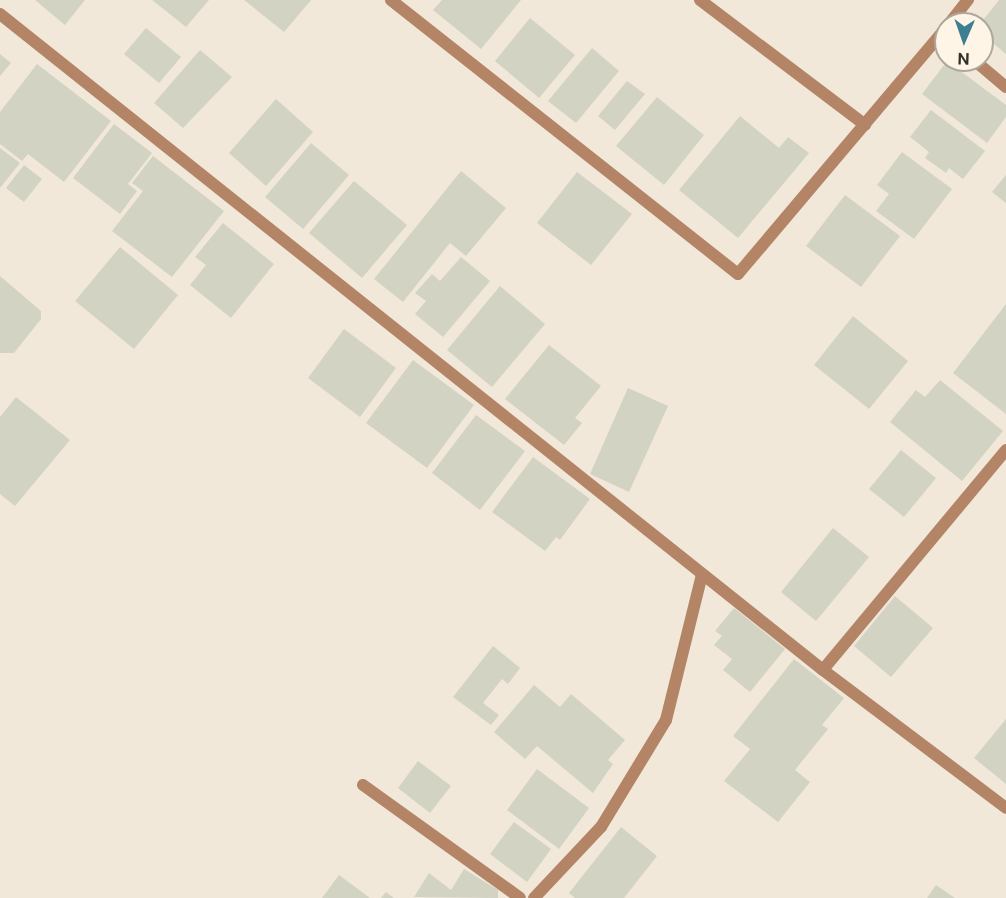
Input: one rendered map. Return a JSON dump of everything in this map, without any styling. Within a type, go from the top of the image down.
[{"type":"street","points":[[391,0],[738,274],[934,45]]},
{"type":"street","points":[[700,0],[865,124]]},
{"type":"street","points":[[0,14],[702,575],[1006,808]]},
{"type":"street","points":[[988,72],[1006,87]]},
{"type":"street","points":[[823,670],[1006,450]]},
{"type":"street","points":[[534,898],[601,826],[666,720],[702,575]]},
{"type":"street","points":[[363,785],[516,897]]},
{"type":"building","points":[[35,0],[85,0],[65,25]]},
{"type":"building","points":[[152,0],[209,0],[186,27]]},
{"type":"building","points":[[244,0],[311,0],[284,32]]},
{"type":"building","points":[[442,0],[521,0],[481,49],[433,10]]},
{"type":"building","points":[[999,0],[1006,0],[1006,54],[994,44],[994,12],[990,12]]},
{"type":"building","points":[[530,18],[575,55],[539,98],[495,61]]},
{"type":"building","points":[[146,28],[181,57],[159,83],[124,54]]},
{"type":"building","points":[[592,48],[619,71],[576,123],[548,101]]},
{"type":"building","points":[[200,50],[232,77],[183,128],[154,103]]},
{"type":"building","points":[[0,54],[11,63],[0,76]]},
{"type":"building","points":[[37,64],[111,121],[64,182],[28,154],[22,161],[0,144],[0,112]]},
{"type":"building","points":[[939,72],[962,72],[1006,105],[1006,117],[987,143],[922,94]]},
{"type":"building","points":[[627,81],[645,94],[615,130],[598,116]]},
{"type":"building","points":[[657,97],[704,135],[664,185],[616,146]]},
{"type":"building","points":[[276,99],[313,132],[266,186],[229,153]]},
{"type":"building","points":[[931,110],[985,151],[963,179],[949,168],[946,173],[925,158],[929,152],[910,137]]},
{"type":"building","points":[[740,116],[779,148],[788,137],[809,153],[738,238],[679,190]]},
{"type":"building","points":[[114,124],[152,153],[128,184],[137,191],[120,214],[73,178]]},
{"type":"building","points":[[311,143],[349,175],[303,229],[265,197]]},
{"type":"building","points":[[0,148],[20,163],[0,188]]},
{"type":"building","points":[[902,152],[952,189],[914,239],[876,211],[889,194],[877,185]]},
{"type":"building","points":[[153,156],[224,211],[172,277],[112,231],[143,191],[132,183]]},
{"type":"building","points":[[24,165],[42,179],[24,202],[6,188]]},
{"type":"building","points":[[461,171],[506,208],[466,256],[450,243],[403,302],[374,279]]},
{"type":"building","points":[[577,172],[632,214],[591,265],[537,223]]},
{"type":"building","points":[[1006,175],[1006,203],[992,192]]},
{"type":"building","points":[[354,181],[407,225],[362,278],[309,233]]},
{"type":"building","points":[[845,195],[900,236],[861,287],[806,246]]},
{"type":"building","points":[[223,223],[274,264],[231,318],[190,285],[206,265],[195,257]]},
{"type":"building","points":[[120,247],[178,295],[134,349],[75,301]]},
{"type":"building","points":[[461,257],[490,281],[443,337],[415,314],[426,301],[415,293],[432,274],[440,281]]},
{"type":"building","points":[[0,276],[41,311],[41,319],[14,353],[0,353]]},
{"type":"building","points":[[500,286],[545,324],[492,387],[447,350]]},
{"type":"building","points":[[1006,304],[1006,414],[953,373]]},
{"type":"building","points":[[853,316],[908,361],[869,409],[814,365]]},
{"type":"building","points":[[344,329],[396,368],[360,417],[308,378]]},
{"type":"building","points":[[549,345],[601,386],[575,418],[582,423],[564,445],[505,399]]},
{"type":"building","points":[[413,360],[474,405],[427,468],[366,423]]},
{"type":"building","points":[[940,380],[1003,431],[962,481],[890,422],[916,390],[925,397]]},
{"type":"building","points":[[628,388],[668,406],[629,492],[590,474]]},
{"type":"building","points":[[16,397],[70,440],[15,506],[0,494],[0,417]]},
{"type":"building","points":[[476,415],[525,451],[480,510],[432,473]]},
{"type":"building","points":[[901,450],[936,478],[904,517],[869,489]]},
{"type":"building","points":[[533,457],[590,499],[560,540],[556,537],[545,551],[492,512]]},
{"type":"building","points":[[833,528],[869,557],[816,621],[781,592]]},
{"type":"building","points":[[895,596],[933,628],[891,677],[854,646]]},
{"type":"building","points":[[734,608],[785,649],[750,692],[723,670],[732,659],[714,645],[722,636],[715,631]]},
{"type":"building","points":[[493,646],[520,668],[508,684],[502,679],[483,703],[499,715],[491,725],[453,697]]},
{"type":"building","points":[[794,659],[844,698],[822,725],[828,729],[795,770],[810,782],[778,822],[724,781],[750,749],[733,736]]},
{"type":"building","points":[[534,685],[560,707],[571,694],[625,740],[608,760],[613,764],[593,793],[537,746],[525,759],[494,732]]},
{"type":"building","points":[[1006,719],[1006,784],[974,758]]},
{"type":"building","points":[[418,761],[451,786],[430,813],[398,788]]},
{"type":"building","points":[[537,769],[589,808],[559,849],[507,810]]},
{"type":"building","points":[[514,822],[551,849],[527,882],[490,854]]},
{"type":"building","points":[[621,827],[657,856],[624,898],[575,898],[569,893]]},
{"type":"building","points":[[464,869],[498,890],[498,898],[414,897],[429,873],[451,890]]},
{"type":"building","points":[[339,875],[370,898],[322,898]]},
{"type":"building","points":[[936,885],[955,898],[927,898]]},
{"type":"building","points":[[386,892],[394,898],[381,898]]}]
